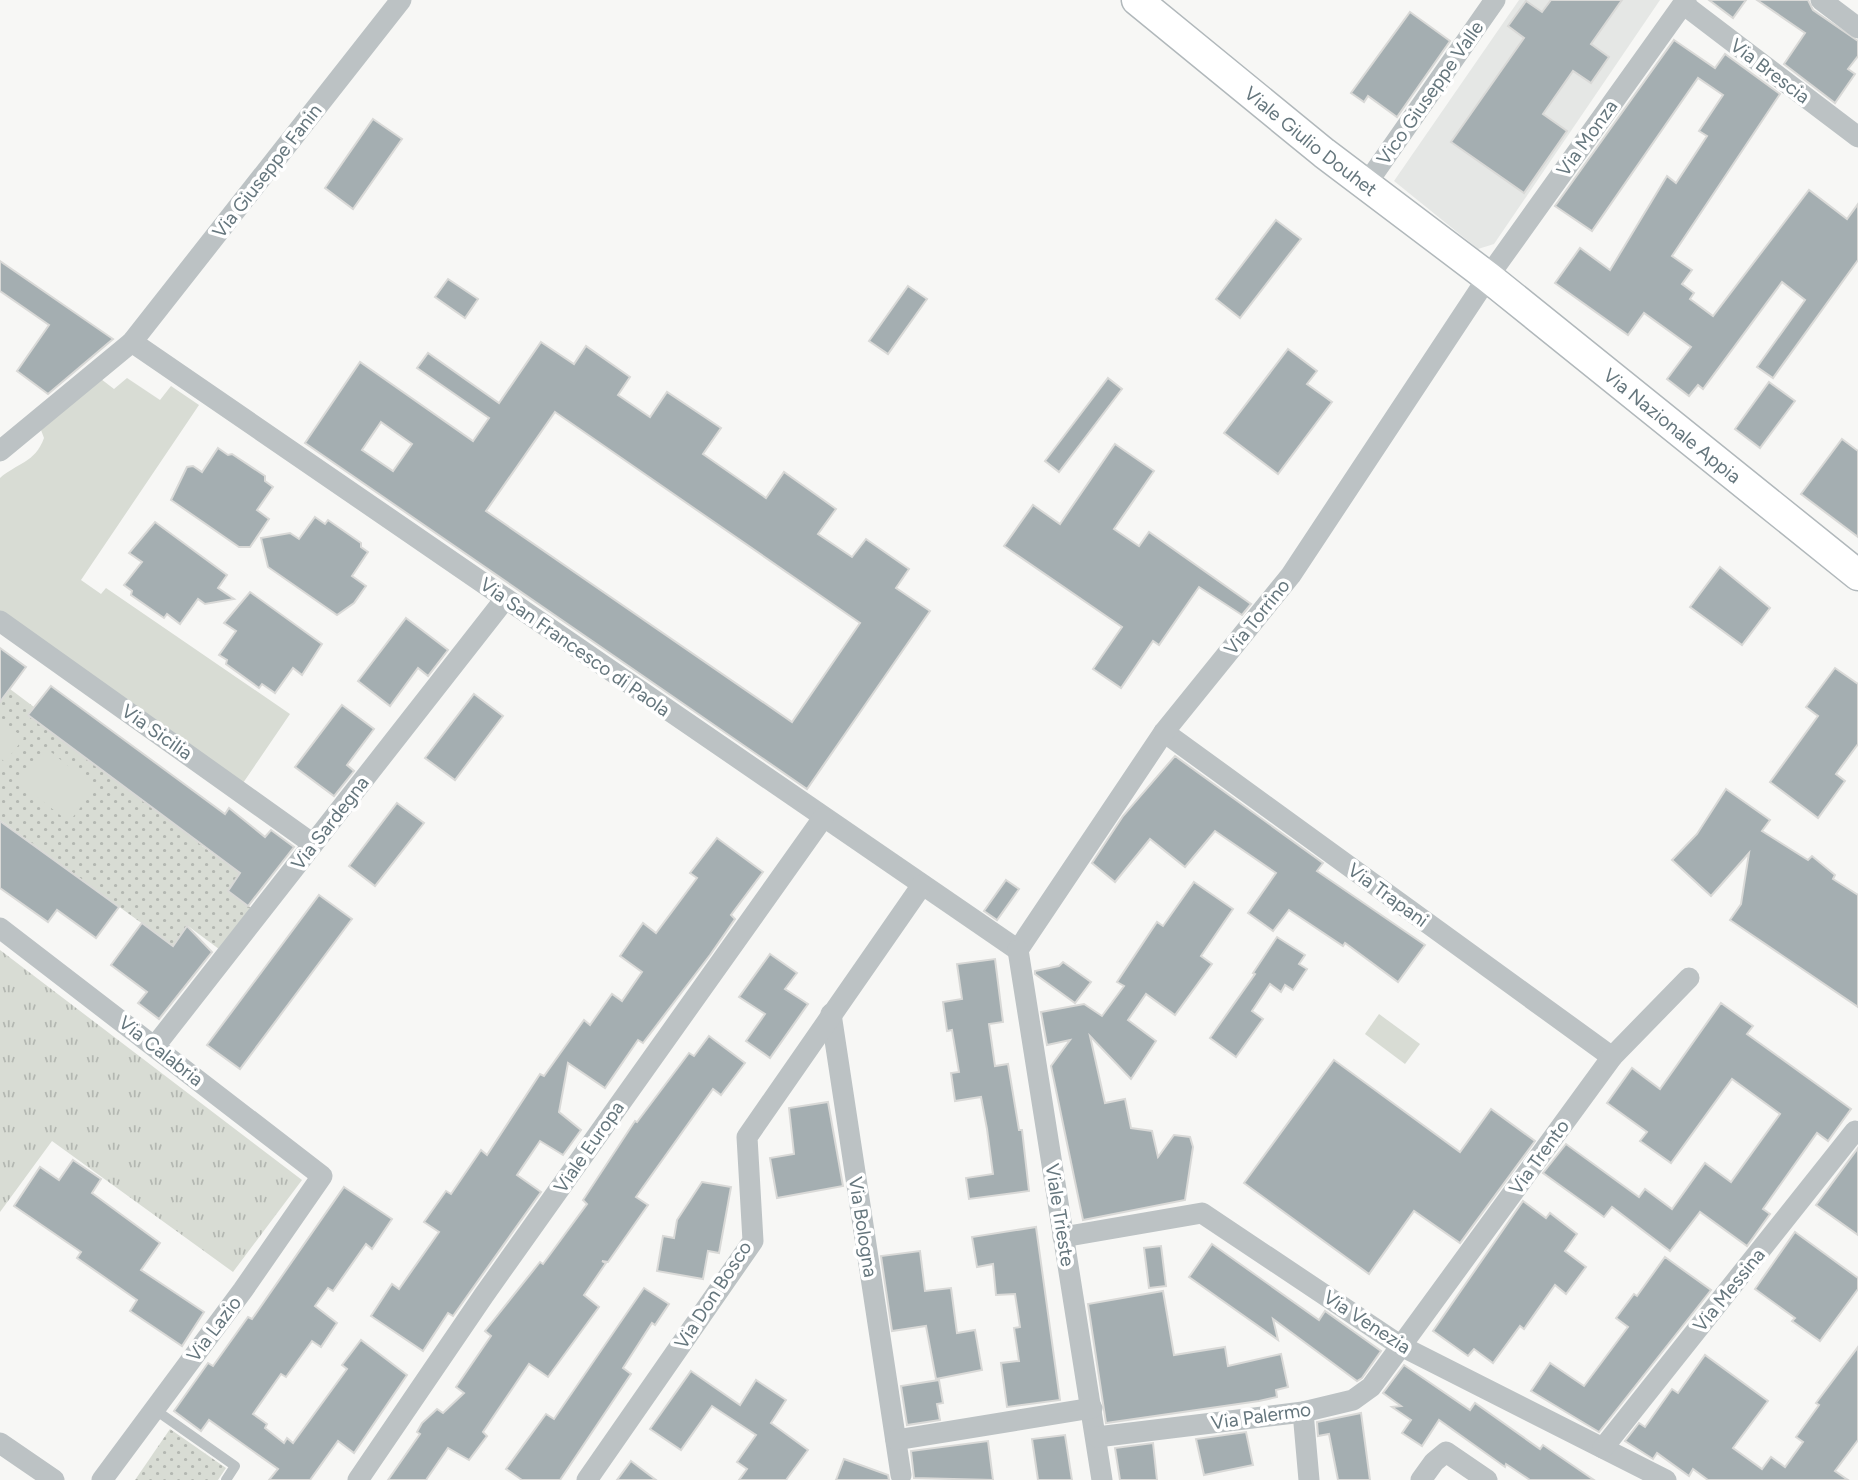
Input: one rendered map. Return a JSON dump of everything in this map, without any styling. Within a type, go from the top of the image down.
[{"type":"main road","name":"Viale Giulio Douhet","points":[[1145,3],[1365,186],[1488,277]]},
{"type":"main road","name":"Via Nazionale Appia","points":[[1488,277],[1858,575]]},
{"type":"street","name":"Via Giuseppe Fanin","points":[[0,451],[132,342],[401,0]]},
{"type":"street","name":"Vico Giuseppe Valle","points":[[1365,186],[1494,0]]},
{"type":"street","points":[[1821,0],[1858,28]]},
{"type":"street","name":"Via Brescia","points":[[1684,2],[1858,137]]},
{"type":"street","name":"Via Monza","points":[[1488,277],[1684,2]]},
{"type":"street","name":"Via Torrino","points":[[1018,950],[1164,732],[1291,575],[1488,277]]},
{"type":"street","name":"Via San Francesco di Paola","points":[[132,342],[1018,950]]},
{"type":"street","name":"Via Sardegna","points":[[155,1046],[505,599]]},
{"type":"street","name":"Via Sicilia","points":[[0,621],[313,844]]},
{"type":"street","name":"Via Trapani","points":[[1164,732],[1612,1057]]},
{"type":"street","name":"Viale Europa","points":[[358,1480],[484,1295],[823,818]]},
{"type":"street","name":"Via Don Bosco","points":[[587,1480],[753,1241],[747,1137],[922,885]]},
{"type":"street","name":"Via Calabria","points":[[0,928],[322,1176]]},
{"type":"street","name":"Viale Trieste","points":[[1018,950],[1097,1437],[1101,1480]]},
{"type":"street","name":"Via Trento","points":[[1401,1346],[1612,1057],[1689,978]]},
{"type":"street","name":"Via Bologna","points":[[831,1014],[901,1475]]},
{"type":"street","name":"Via Messina","points":[[1603,1448],[1857,1132]]},
{"type":"street","name":"Via Lazio","points":[[102,1480],[243,1290],[322,1176]]},
{"type":"street","name":"Via Venezia","points":[[1063,1237],[1202,1213],[1401,1346],[1666,1480]]},
{"type":"street","name":"Via Palermo","points":[[1097,1437],[1303,1412],[1353,1400],[1371,1387],[1401,1346]]},
{"type":"street","points":[[895,1440],[1092,1408]]},
{"type":"street","points":[[1303,1412],[1308,1480]]},
{"type":"street","points":[[0,1443],[54,1480]]},
{"type":"street","points":[[1421,1480],[1434,1462],[1446,1452],[1487,1480]]},
{"type":"lane","points":[[154,1409],[235,1466],[226,1480]]},
{"type":"shaded area","points":[[1519,0],[1660,0],[1494,244],[1478,249],[1394,181]]},
{"type":"green space","points":[[127,378],[160,400],[171,386],[199,405],[81,580],[101,594],[106,588],[290,714],[243,783],[0,612],[0,478],[36,453],[44,438],[41,430],[101,379],[114,389]]},
{"type":"green space","points":[[10,689],[34,707],[28,715],[209,836],[202,846],[240,873],[228,891],[258,913],[227,955],[188,926],[173,946],[0,820],[0,694],[4,697]]},
{"type":"green space","points":[[0,720],[24,738],[5,762],[0,758]]},
{"type":"green space","points":[[46,748],[96,788],[69,822],[19,783]]},
{"type":"green space","points":[[0,950],[302,1180],[233,1272],[52,1141],[0,1212]]},
{"type":"green space","points":[[1379,1014],[1420,1044],[1405,1064],[1365,1034]]},
{"type":"green space","points":[[170,1429],[226,1468],[218,1480],[135,1480]]},
{"type":"building","points":[[1551,0],[1622,0],[1591,44],[1609,57],[1591,83],[1573,71],[1543,114],[1567,131],[1524,193],[1451,142],[1524,38],[1508,26],[1526,1],[1542,12]]},
{"type":"building","points":[[1709,0],[1746,0],[1733,18]]},
{"type":"building","points":[[1757,0],[1808,0],[1813,10],[1858,41],[1858,56],[1848,69],[1855,74],[1835,103],[1784,64],[1805,33]]},
{"type":"building","points":[[1410,12],[1450,41],[1397,117],[1368,96],[1364,102],[1351,93]]},
{"type":"building","points":[[1674,40],[1715,68],[1725,54],[1780,94],[1672,256],[1692,270],[1682,284],[1694,293],[1690,299],[1713,316],[1809,190],[1847,219],[1858,204],[1858,260],[1773,378],[1757,367],[1805,300],[1782,282],[1703,389],[1698,385],[1689,396],[1667,379],[1691,347],[1644,313],[1628,335],[1555,283],[1580,248],[1610,270],[1667,176],[1676,183],[1707,136],[1699,131],[1723,95],[1698,78],[1592,231],[1555,206]]},
{"type":"building","points":[[373,119],[402,139],[353,209],[325,188]]},
{"type":"building","points":[[1276,220],[1301,239],[1240,318],[1216,299]]},
{"type":"building","points":[[0,261],[113,339],[48,394],[17,371],[49,325],[0,291]]},
{"type":"building","points":[[448,279],[478,299],[465,318],[435,297]]},
{"type":"building","points":[[908,286],[927,299],[888,354],[869,341]]},
{"type":"building","points":[[541,342],[574,364],[586,346],[630,377],[618,395],[650,417],[667,392],[721,428],[703,454],[766,498],[784,472],[836,509],[818,534],[852,557],[866,539],[909,569],[896,588],[930,611],[807,789],[305,443],[360,362],[473,441],[489,418],[417,368],[428,353],[499,403]],"holes":[[[555,412],[860,623],[792,722],[486,511]],[[381,422],[412,444],[393,471],[362,450]]]},
{"type":"building","points":[[1288,349],[1317,371],[1307,384],[1332,402],[1278,474],[1224,433]]},
{"type":"building","points":[[1108,378],[1122,389],[1059,472],[1045,461]]},
{"type":"building","points":[[1769,382],[1795,401],[1760,448],[1735,429]]},
{"type":"building","points":[[1842,439],[1858,451],[1858,537],[1801,494]]},
{"type":"building","points":[[1115,444],[1154,471],[1114,529],[1139,546],[1149,532],[1251,604],[1242,615],[1199,587],[1159,645],[1153,641],[1121,688],[1093,669],[1122,627],[1004,546],[1033,505],[1060,524]]},
{"type":"building","points":[[218,448],[265,476],[265,481],[273,487],[257,510],[269,519],[250,547],[239,547],[171,500],[187,467],[193,466],[202,472]]},
{"type":"building","points":[[315,517],[325,524],[328,520],[361,543],[361,547],[368,552],[352,576],[366,586],[354,603],[337,615],[268,567],[261,538],[290,533],[299,539]]},
{"type":"building","points":[[155,522],[227,575],[218,588],[234,599],[205,604],[198,599],[180,624],[167,614],[164,618],[131,595],[132,591],[124,585],[142,562],[129,553]]},
{"type":"building","points":[[1720,567],[1770,608],[1742,645],[1690,607]]},
{"type":"building","points":[[250,592],[322,644],[302,675],[293,668],[275,693],[262,684],[259,688],[226,664],[227,660],[219,655],[236,631],[224,623]]},
{"type":"building","points":[[406,618],[448,650],[428,676],[418,668],[390,706],[358,681]]},
{"type":"building","points":[[0,648],[26,667],[0,702]]},
{"type":"building","points":[[1835,668],[1858,684],[1858,744],[1836,774],[1845,781],[1818,818],[1770,782],[1818,716],[1806,707]]},
{"type":"building","points":[[51,686],[225,814],[229,808],[265,837],[271,830],[294,847],[248,906],[228,891],[240,873],[28,715]]},
{"type":"building","points":[[474,694],[503,716],[455,780],[425,758]]},
{"type":"building","points":[[342,705],[374,729],[347,765],[354,771],[334,796],[295,767]]},
{"type":"building","points":[[1175,756],[1323,863],[1317,871],[1425,945],[1398,982],[1345,943],[1343,946],[1289,910],[1273,931],[1248,913],[1276,873],[1215,831],[1185,867],[1150,839],[1115,882],[1092,863],[1123,816]]},
{"type":"building","points":[[1726,789],[1770,820],[1762,831],[1808,860],[1812,856],[1835,875],[1833,879],[1858,895],[1858,1007],[1730,920],[1741,904],[1749,853],[1711,896],[1672,860],[1697,834]]},
{"type":"building","points":[[397,803],[424,823],[375,886],[349,866]]},
{"type":"building","points":[[0,821],[119,907],[96,938],[57,910],[48,922],[0,888]]},
{"type":"building","points":[[717,838],[763,872],[731,915],[735,919],[710,955],[643,1043],[638,1040],[605,1088],[568,1063],[559,1112],[581,1130],[563,1155],[540,1141],[517,1175],[541,1192],[453,1316],[448,1313],[423,1351],[371,1316],[392,1284],[399,1289],[439,1232],[424,1222],[446,1191],[451,1194],[481,1150],[487,1155],[540,1074],[544,1076],[584,1020],[590,1025],[612,994],[622,1001],[642,972],[620,956],[643,923],[656,933],[697,878],[690,873]]},
{"type":"building","points":[[1006,880],[1019,889],[997,920],[984,911]]},
{"type":"building","points":[[1194,882],[1233,909],[1201,956],[1212,964],[1175,1015],[1146,994],[1128,1020],[1156,1041],[1131,1079],[1090,1036],[1105,1103],[1125,1099],[1131,1128],[1152,1131],[1158,1157],[1174,1135],[1190,1137],[1193,1147],[1185,1200],[1083,1220],[1051,1066],[1070,1040],[1047,1045],[1041,1012],[1084,1004],[1102,1016],[1124,986],[1117,982],[1157,922],[1163,926]]},
{"type":"building","points":[[319,895],[352,919],[240,1069],[207,1045]]},
{"type":"building","points":[[142,923],[173,946],[187,926],[212,952],[159,1019],[138,1003],[147,992],[111,965]]},
{"type":"building","points":[[1277,937],[1305,955],[1299,964],[1307,969],[1293,990],[1285,985],[1281,992],[1270,984],[1252,1011],[1263,1019],[1236,1057],[1210,1038],[1255,974],[1253,973]]},
{"type":"building","points":[[770,954],[797,973],[785,989],[808,1004],[770,1058],[746,1041],[765,1014],[739,997]]},
{"type":"building","points":[[995,959],[1003,1022],[989,1024],[995,1066],[1008,1064],[1019,1130],[1022,1130],[1029,1191],[969,1199],[966,1178],[993,1174],[981,1097],[955,1101],[951,1073],[959,1072],[952,1030],[947,1031],[943,1002],[962,999],[957,964]]},
{"type":"building","points":[[1063,962],[1091,982],[1075,1003],[1035,974],[1035,971],[1059,966]]},
{"type":"building","points":[[1721,1003],[1753,1026],[1747,1034],[1851,1109],[1828,1141],[1817,1133],[1763,1209],[1770,1214],[1747,1246],[1700,1212],[1670,1251],[1612,1207],[1604,1217],[1543,1173],[1566,1144],[1639,1197],[1645,1189],[1672,1209],[1705,1163],[1731,1182],[1780,1114],[1732,1079],[1671,1163],[1640,1141],[1647,1132],[1607,1103],[1632,1068],[1660,1089]]},
{"type":"building","points":[[709,1036],[745,1063],[721,1095],[713,1089],[636,1197],[648,1205],[608,1262],[602,1261],[606,1263],[584,1295],[599,1307],[548,1377],[529,1364],[483,1432],[487,1436],[469,1460],[448,1448],[426,1480],[388,1480],[420,1434],[417,1432],[422,1423],[437,1409],[443,1413],[464,1393],[456,1387],[491,1336],[485,1331],[540,1262],[543,1264],[587,1204],[583,1200],[635,1121],[637,1122],[689,1053],[694,1056]]},
{"type":"building","points":[[1334,1060],[1460,1152],[1491,1109],[1535,1141],[1460,1243],[1414,1211],[1369,1274],[1244,1183]]},
{"type":"building","points":[[828,1102],[843,1186],[777,1198],[770,1158],[794,1154],[789,1108]]},
{"type":"building","points":[[1858,1148],[1858,1235],[1816,1205]]},
{"type":"building","points":[[73,1160],[101,1179],[92,1193],[160,1243],[141,1270],[204,1312],[182,1346],[130,1311],[137,1300],[77,1258],[81,1252],[14,1206],[40,1167],[59,1180]]},
{"type":"building","points":[[702,1182],[731,1187],[719,1253],[708,1251],[703,1279],[657,1271],[663,1236],[674,1238],[677,1220]]},
{"type":"building","points":[[344,1187],[392,1219],[372,1249],[366,1244],[333,1291],[328,1288],[315,1306],[337,1323],[321,1347],[312,1341],[286,1377],[281,1374],[253,1414],[267,1424],[265,1428],[284,1443],[287,1438],[293,1443],[347,1369],[342,1365],[361,1340],[407,1375],[354,1453],[338,1441],[310,1480],[269,1480],[278,1469],[209,1420],[201,1431],[174,1411],[208,1363],[213,1366],[248,1317],[252,1319]]},
{"type":"building","points":[[1523,1201],[1546,1218],[1550,1213],[1577,1234],[1565,1251],[1586,1267],[1566,1294],[1555,1285],[1524,1329],[1520,1326],[1493,1363],[1474,1349],[1468,1356],[1433,1331]]},
{"type":"building","points":[[1036,1227],[1060,1400],[1007,1407],[1001,1363],[1019,1361],[1014,1328],[1020,1327],[1015,1294],[996,1295],[993,1264],[977,1267],[972,1237]]},
{"type":"building","points":[[1795,1232],[1858,1278],[1858,1289],[1820,1341],[1792,1321],[1795,1318],[1755,1289]]},
{"type":"building","points":[[1212,1244],[1319,1320],[1325,1311],[1381,1351],[1362,1378],[1357,1381],[1273,1319],[1278,1340],[1189,1277]]},
{"type":"building","points":[[1161,1246],[1166,1286],[1149,1288],[1144,1248]]},
{"type":"building","points":[[920,1251],[925,1291],[951,1288],[957,1333],[975,1330],[982,1370],[936,1379],[926,1326],[892,1331],[881,1256]]},
{"type":"building","points":[[1665,1257],[1711,1290],[1599,1432],[1531,1391],[1550,1363],[1584,1386],[1628,1327],[1616,1318],[1634,1294],[1637,1296]]},
{"type":"building","points":[[644,1288],[669,1304],[655,1325],[652,1323],[623,1368],[631,1374],[560,1480],[522,1480],[506,1469],[546,1414],[554,1419]]},
{"type":"building","points":[[1163,1291],[1174,1355],[1225,1347],[1228,1366],[1281,1354],[1288,1387],[1276,1390],[1277,1397],[1259,1401],[1106,1423],[1088,1304]]},
{"type":"building","points":[[1858,1347],[1858,1440],[1835,1471],[1848,1480],[1708,1480],[1693,1469],[1689,1476],[1657,1453],[1653,1459],[1625,1441],[1639,1423],[1645,1427],[1672,1389],[1678,1393],[1705,1355],[1768,1401],[1733,1448],[1762,1469],[1771,1457],[1785,1467],[1803,1442],[1796,1437],[1819,1405],[1816,1403]]},
{"type":"building","points":[[1404,1365],[1470,1410],[1475,1403],[1540,1449],[1543,1445],[1594,1480],[1530,1480],[1506,1464],[1505,1467],[1439,1420],[1422,1446],[1402,1433],[1411,1420],[1392,1407],[1401,1406],[1383,1393]]},
{"type":"building","points":[[691,1371],[740,1405],[756,1380],[786,1400],[771,1423],[808,1450],[786,1480],[739,1480],[747,1469],[737,1462],[756,1435],[712,1406],[681,1450],[650,1429]]},
{"type":"building","points":[[939,1380],[943,1403],[937,1404],[940,1420],[907,1425],[901,1386]]},
{"type":"building","points":[[1361,1413],[1370,1480],[1338,1480],[1329,1434],[1318,1436],[1317,1422]]},
{"type":"building","points":[[1246,1432],[1253,1465],[1204,1475],[1196,1439]]},
{"type":"building","points":[[1065,1435],[1072,1480],[1038,1480],[1032,1439]]},
{"type":"building","points":[[988,1441],[993,1480],[914,1478],[911,1451]]},
{"type":"building","points":[[1153,1443],[1157,1480],[1120,1480],[1115,1448]]},
{"type":"building","points":[[844,1459],[888,1475],[889,1480],[836,1480]]},
{"type":"building","points":[[631,1461],[656,1480],[617,1480]]}]
